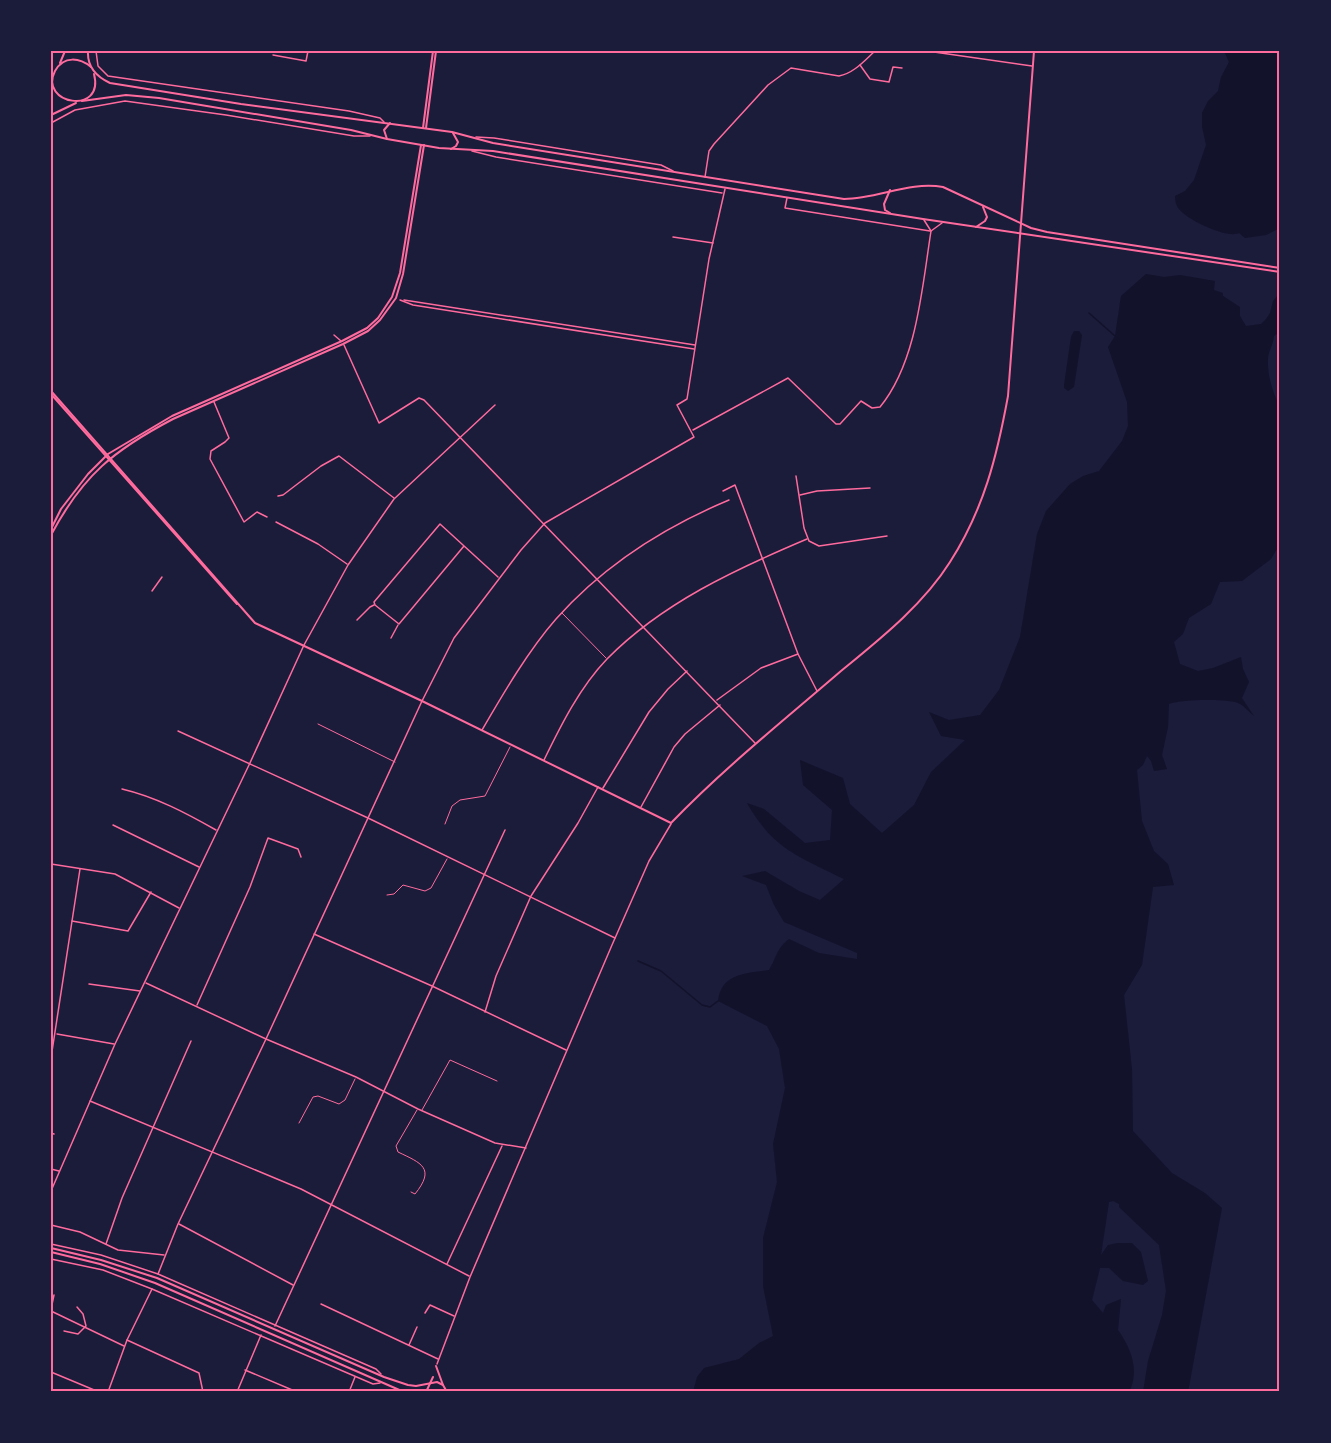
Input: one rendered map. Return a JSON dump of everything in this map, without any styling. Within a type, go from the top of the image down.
[{"type":"street","points":[[51,78],[65,51]]},
{"type":"street","points":[[51,116],[93,92],[96,77],[88,51]]},
{"type":"street","points":[[96,51],[98,66],[108,76],[350,111],[380,118],[385,123]]},
{"type":"street","points":[[273,56],[306,61],[308,51]]},
{"type":"street","points":[[424,128],[435,51]]},
{"type":"street","points":[[705,177],[709,151],[774,80],[791,68],[838,76],[846,74],[875,51]]},
{"type":"street","points":[[927,51],[1033,66]]},
{"type":"street","points":[[426,1392],[470,1277],[615,938],[649,861],[671,823],[705,787],[877,642],[930,589],[962,542],[983,498],[998,450],[1008,396],[1034,51]]},
{"type":"street","points":[[59,66],[77,59],[92,69],[99,78],[110,83],[241,104],[452,132],[493,143],[844,199],[932,184],[1031,228],[1047,232],[1280,268]]},
{"type":"street","points":[[860,64],[870,79],[889,82],[893,67],[902,68]]},
{"type":"street","points":[[54,72],[53,84],[56,91],[67,101],[126,95],[159,98],[351,130],[422,145],[493,152],[1280,272]]},
{"type":"street","points":[[51,123],[75,110],[125,101],[354,136],[371,136]]},
{"type":"street","points":[[387,139],[384,130],[390,123]]},
{"type":"street","points":[[451,149],[458,142],[452,132]]},
{"type":"street","points":[[51,535],[64,511],[108,456],[166,423],[342,343],[368,328],[378,318],[392,297],[400,273],[422,145]]},
{"type":"street","points":[[472,151],[496,157],[724,194]]},
{"type":"street","points":[[158,1274],[178,1224],[422,701],[454,638],[521,550],[545,523],[694,437],[677,405],[687,399],[699,320],[725,188]]},
{"type":"street","points":[[890,190],[884,204],[885,210],[891,214]]},
{"type":"street","points":[[787,198],[785,208],[931,231]]},
{"type":"street","points":[[976,227],[987,217],[986,210],[981,204]]},
{"type":"street","points":[[923,219],[931,231]]},
{"type":"street","points":[[692,431],[788,378],[836,424],[840,424],[861,401],[872,408],[880,407],[906,362],[917,318],[931,231],[942,222]]},
{"type":"street","points":[[673,237],[713,243]]},
{"type":"street","points":[[694,349],[413,305],[400,300],[695,345]]},
{"type":"street","points":[[334,335],[342,343],[379,423],[420,398],[429,405],[756,743]]},
{"type":"street","points":[[51,530],[62,509],[88,474],[108,456],[172,416],[342,343]]},
{"type":"street","points":[[51,392],[255,623],[603,788],[671,823]]},
{"type":"street","points":[[214,402],[229,438],[211,451],[210,459],[244,522],[257,512],[267,517]]},
{"type":"street","points":[[51,1191],[115,1044],[304,645],[348,565],[394,499],[495,405]]},
{"type":"street","points":[[278,496],[283,495],[321,466],[339,456],[394,499]]},
{"type":"street","points":[[796,476],[807,539],[819,546],[887,536]]},
{"type":"street","points":[[723,491],[735,485],[764,557],[798,654],[817,692]]},
{"type":"street","points":[[799,495],[817,491],[870,488]]},
{"type":"street","points":[[481,731],[538,643],[562,613],[598,578],[632,551],[668,528],[729,500]]},
{"type":"street","points":[[276,522],[318,544],[348,565]]},
{"type":"street","points":[[357,620],[375,603],[440,524],[499,578]]},
{"type":"street","points":[[544,760],[576,701],[607,659],[645,627],[705,586],[807,539]]},
{"type":"street","points":[[391,638],[399,624],[464,546]]},
{"type":"street","points":[[152,591],[162,577]]},
{"type":"street","points":[[375,603],[399,624]]},
{"type":"street","points":[[716,701],[761,668],[798,654]]},
{"type":"street","points":[[603,788],[649,712],[687,671]]},
{"type":"street","points":[[640,807],[674,747],[685,734],[720,705]]},
{"type":"street","points":[[178,731],[368,818],[615,938]]},
{"type":"street","points":[[485,1013],[496,976],[531,896],[578,823],[598,787]]},
{"type":"street","points":[[122,789],[142,793],[164,802],[217,830]]},
{"type":"street","points":[[113,825],[200,867]]},
{"type":"street","points":[[275,1326],[505,830]]},
{"type":"street","points":[[197,1006],[250,887],[268,838],[298,849],[301,857]]},
{"type":"street","points":[[51,864],[115,874],[180,908]]},
{"type":"street","points":[[51,1058],[80,869]]},
{"type":"street","points":[[72,921],[128,931],[151,892]]},
{"type":"street","points":[[314,934],[567,1050]]},
{"type":"street","points":[[145,983],[266,1039],[356,1077],[418,1109],[502,1145],[527,1148]]},
{"type":"street","points":[[89,984],[141,992]]},
{"type":"street","points":[[55,1034],[115,1044]]},
{"type":"street","points":[[106,1244],[122,1198],[191,1041]]},
{"type":"street","points":[[89,1101],[301,1189],[470,1277]]},
{"type":"street","points":[[446,1265],[502,1145]]},
{"type":"street","points":[[51,1169],[60,1171]]},
{"type":"street","points":[[178,1224],[293,1285]]},
{"type":"street","points":[[51,1226],[80,1232],[118,1251],[164,1255]]},
{"type":"street","points":[[51,1248],[101,1255],[158,1274],[376,1369],[384,1377]]},
{"type":"street","points":[[51,1248],[101,1260],[157,1278],[384,1377],[408,1385],[416,1386],[430,1382],[443,1385]]},
{"type":"street","points":[[51,1248],[155,1283],[404,1392]]},
{"type":"street","points":[[51,1259],[103,1270],[373,1384],[384,1382]]},
{"type":"street","points":[[108,1392],[127,1340],[152,1289]]},
{"type":"street","points":[[54,1295],[51,1310],[125,1346]]},
{"type":"street","points":[[321,1304],[439,1359]]},
{"type":"street","points":[[425,1313],[430,1305],[455,1316]]},
{"type":"street","points":[[77,1307],[83,1314],[86,1326]]},
{"type":"street","points":[[64,1331],[78,1334],[86,1326]]},
{"type":"street","points":[[408,1346],[417,1327]]},
{"type":"street","points":[[237,1392],[261,1335]]},
{"type":"street","points":[[127,1340],[199,1373],[203,1392]]},
{"type":"street","points":[[436,1366],[447,1392]]},
{"type":"street","points":[[245,1370],[297,1392]]},
{"type":"street","points":[[51,1372],[99,1392]]},
{"type":"street","points":[[349,1392],[355,1376]]},
{"type":"lane","points":[[562,613],[607,659]]},
{"type":"lane","points":[[318,724],[395,762]]},
{"type":"lane","points":[[445,824],[452,806],[460,800],[485,796],[511,745]]},
{"type":"lane","points":[[387,895],[394,894],[403,885],[425,891],[431,888],[448,858]]},
{"type":"lane","points":[[422,1110],[450,1060],[497,1081]]},
{"type":"lane","points":[[299,1123],[313,1097],[318,1096],[339,1104],[345,1100],[356,1077]]},
{"type":"lane","points":[[411,1192],[415,1194],[422,1185],[426,1177],[425,1170],[416,1160],[398,1152],[396,1146],[418,1109]]},
{"type":"shaded area","points":[[1224,51],[1280,51],[1280,228],[1266,235],[1245,238],[1239,233],[1217,231],[1190,218],[1179,209],[1176,203],[1175,196],[1185,191],[1194,180],[1206,145],[1202,113],[1208,101],[1218,91],[1221,77],[1229,62]]},
{"type":"shaded area","points":[[1146,274],[1164,277],[1180,275],[1215,281],[1214,290],[1223,293],[1223,296],[1240,307],[1240,316],[1246,326],[1261,324],[1270,313],[1273,301],[1280,293],[1280,332],[1274,336],[1268,356],[1268,371],[1280,407],[1280,544],[1271,559],[1242,581],[1220,582],[1211,604],[1189,618],[1183,634],[1174,642],[1180,664],[1198,671],[1241,657],[1249,682],[1242,698],[1254,716],[1240,704],[1229,701],[1192,700],[1169,704],[1168,727],[1162,755],[1167,769],[1154,771],[1147,756],[1143,765],[1137,770],[1142,821],[1154,851],[1168,864],[1174,885],[1153,887],[1142,965],[1124,995],[1132,1069],[1133,1131],[1172,1173],[1205,1193],[1222,1208],[1188,1392],[1143,1392],[1148,1361],[1162,1315],[1166,1291],[1159,1245],[1119,1207],[1119,1204],[1113,1201],[1109,1202],[1101,1255],[1108,1245],[1132,1243],[1141,1252],[1148,1281],[1143,1285],[1123,1281],[1109,1268],[1100,1268],[1092,1300],[1103,1313],[1106,1305],[1121,1299],[1118,1330],[1127,1344],[1134,1368],[1129,1392],[693,1392],[697,1377],[704,1368],[739,1359],[759,1343],[773,1336],[763,1286],[763,1238],[777,1182],[773,1144],[785,1088],[779,1049],[767,1026],[718,1001],[720,992],[724,985],[736,976],[769,970],[779,950],[789,939],[819,953],[857,959],[857,953],[784,922],[766,885],[742,876],[765,871],[799,891],[820,900],[844,879],[800,857],[777,842],[757,819],[747,803],[764,809],[805,843],[830,840],[832,810],[803,785],[800,760],[843,778],[850,804],[882,833],[914,805],[931,772],[965,740],[941,736],[929,712],[949,720],[980,715],[999,690],[1020,637],[1037,534],[1046,511],[1070,484],[1083,476],[1099,471],[1122,441],[1128,426],[1127,402],[1108,347],[1115,336],[1121,296]]},
{"type":"shaded area","points":[[1074,331],[1079,331],[1082,335],[1074,387],[1068,391],[1064,385],[1071,337]]},
{"type":"waterway","points":[[1089,313],[1115,336]]},
{"type":"waterway","points":[[638,961],[661,971],[702,1005],[710,1007],[718,1001]]}]
